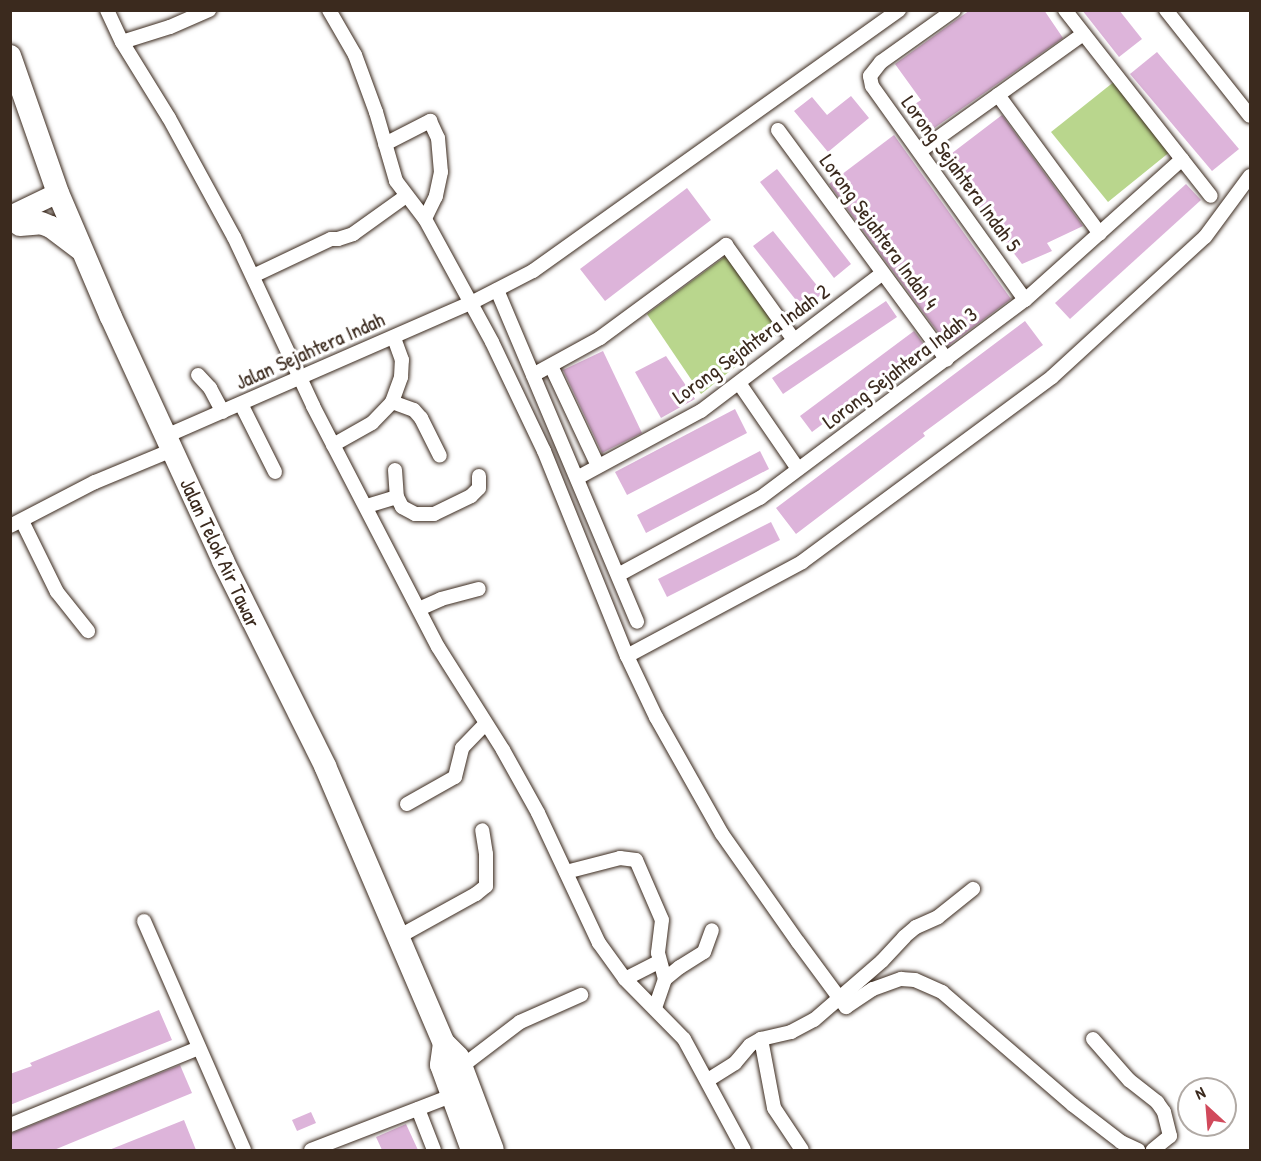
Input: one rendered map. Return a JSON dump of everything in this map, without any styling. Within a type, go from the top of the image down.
[{"type":"main road","name":"Jalan Telok Air Tawar","points":[[10,56],[61,200],[83,252],[223,561],[325,766],[400,936],[444,1043],[458,1058],[493,1150]]},
{"type":"main road","points":[[14,223],[61,200]]},
{"type":"main road","points":[[14,223],[41,223],[51,227],[83,252]]},
{"type":"main road","name":"Jalan Telok Air Tawar","points":[[444,1043],[441,1065],[472,1150]]},
{"type":"street","points":[[107,10],[122,42],[185,147],[253,276],[333,446],[367,506],[456,679],[524,788],[599,943],[625,979],[684,1039],[744,1150]]},
{"type":"street","points":[[122,42],[184,22],[209,10]]},
{"type":"street","points":[[330,10],[355,55],[396,181],[425,219],[471,303],[544,452],[627,656],[656,717],[722,834],[846,1007],[873,989],[901,979],[915,980],[942,993],[1073,1105],[1120,1142],[1138,1150]]},
{"type":"street","name":"Jalan Sejahtera Indah","points":[[16,523],[169,443],[223,412],[471,303],[533,271],[899,10]]},
{"type":"street","name":"Lorong Sejahtera Indah 5","points":[[954,10],[874,70],[870,76],[872,86],[1025,300]]},
{"type":"street","points":[[1065,10],[1211,196]]},
{"type":"street","points":[[1166,10],[1251,116]]},
{"type":"street","points":[[924,148],[1083,34]]},
{"type":"street","points":[[998,95],[1100,234]]},
{"type":"street","points":[[385,144],[430,121],[438,138],[441,172],[436,196],[425,219]]},
{"type":"street","name":"Lorong Sejahtera Indah 4","points":[[778,130],[947,360]]},
{"type":"street","name":"Lorong Sejahtera Indah 3","points":[[618,575],[760,498],[1025,300],[1182,159]]},
{"type":"street","points":[[627,656],[802,562],[1052,378],[1112,326],[1205,237],[1251,176]]},
{"type":"street","points":[[253,276],[327,241],[353,234],[406,195]]},
{"type":"street","points":[[533,375],[600,338],[726,245],[795,340]]},
{"type":"street","name":"Lorong Sejahtera Indah 2","points":[[577,478],[701,411],[884,273]]},
{"type":"street","points":[[498,290],[637,622]]},
{"type":"street","points":[[333,446],[372,423],[392,402],[401,377],[402,360],[394,338]]},
{"type":"street","points":[[551,366],[598,466]]},
{"type":"street","points":[[198,375],[210,388],[223,412]]},
{"type":"street","points":[[739,382],[798,469]]},
{"type":"street","points":[[392,402],[414,410],[421,418],[440,456]]},
{"type":"street","points":[[241,404],[275,472]]},
{"type":"street","points":[[395,470],[396,497],[402,507],[415,514],[434,514],[471,496],[479,488],[479,476]]},
{"type":"street","points":[[367,506],[396,497]]},
{"type":"street","points":[[16,523],[57,592],[88,631]]},
{"type":"street","points":[[419,609],[441,599],[479,589]]},
{"type":"street","points":[[407,804],[455,777],[462,748],[485,724]]},
{"type":"street","points":[[400,936],[477,894],[486,886],[486,854],[482,830]]},
{"type":"street","points":[[566,872],[620,858],[636,860],[662,920],[657,952],[666,979]]},
{"type":"street","points":[[708,1080],[726,1071],[744,1050],[761,1039],[780,1036],[801,1028],[840,999],[916,927],[938,917],[973,890]]},
{"type":"street","points":[[144,921],[244,1150]]},
{"type":"street","points":[[655,1008],[666,979],[704,952],[712,930]]},
{"type":"street","points":[[625,979],[659,962]]},
{"type":"street","points":[[461,1067],[520,1022],[581,995]]},
{"type":"street","points":[[761,1039],[774,1108],[802,1150]]},
{"type":"street","points":[[1093,1039],[1129,1080],[1157,1102],[1164,1112],[1170,1136],[1153,1150]]},
{"type":"street","points":[[10,1125],[199,1048]]},
{"type":"street","points":[[311,1150],[451,1096]]},
{"type":"street","points":[[418,1109],[434,1150]]},
{"type":"green space","points":[[1115,81],[1171,151],[1108,202],[1051,132]]},
{"type":"green space","points":[[727,255],[786,327],[701,394],[647,314]]},
{"type":"building","points":[[970,10],[1044,10],[1063,38],[930,131],[912,106],[921,100],[895,64]]},
{"type":"building","points":[[1082,10],[1119,10],[1142,39],[1119,57]]},
{"type":"building","points":[[1157,52],[1239,149],[1212,171],[1130,74]]},
{"type":"building","points":[[851,96],[869,118],[828,152],[794,111],[812,97],[827,115]]},
{"type":"building","points":[[1002,115],[1083,226],[1047,243],[1052,251],[1022,264],[943,160]]},
{"type":"building","points":[[894,135],[1011,299],[948,346],[829,184]]},
{"type":"building","points":[[777,169],[851,264],[834,278],[760,182]]},
{"type":"building","points":[[1186,184],[1201,200],[1070,319],[1055,303]]},
{"type":"building","points":[[687,188],[711,220],[605,301],[580,269]]},
{"type":"building","points":[[773,231],[823,293],[803,309],[753,246]]},
{"type":"building","points":[[886,301],[897,317],[783,394],[772,378]]},
{"type":"building","points":[[1025,321],[1043,345],[923,433],[925,436],[796,534],[776,508]]},
{"type":"building","points":[[914,331],[926,347],[812,432],[800,416]]},
{"type":"building","points":[[603,351],[642,433],[602,453],[563,370]]},
{"type":"building","points":[[666,356],[695,399],[661,418],[635,372]]},
{"type":"building","points":[[735,409],[747,433],[627,495],[615,472]]},
{"type":"building","points":[[760,451],[769,469],[646,533],[637,515]]},
{"type":"building","points":[[771,522],[780,540],[667,597],[658,579]]},
{"type":"building","points":[[159,1010],[172,1040],[10,1105],[10,1074],[32,1066],[30,1063]]},
{"type":"building","points":[[180,1065],[192,1093],[54,1150],[10,1150],[10,1134]]},
{"type":"building","points":[[311,1112],[316,1123],[297,1131],[292,1120]]},
{"type":"building","points":[[184,1120],[196,1150],[109,1150]]},
{"type":"building","points":[[406,1124],[418,1150],[382,1150],[376,1137]]}]
